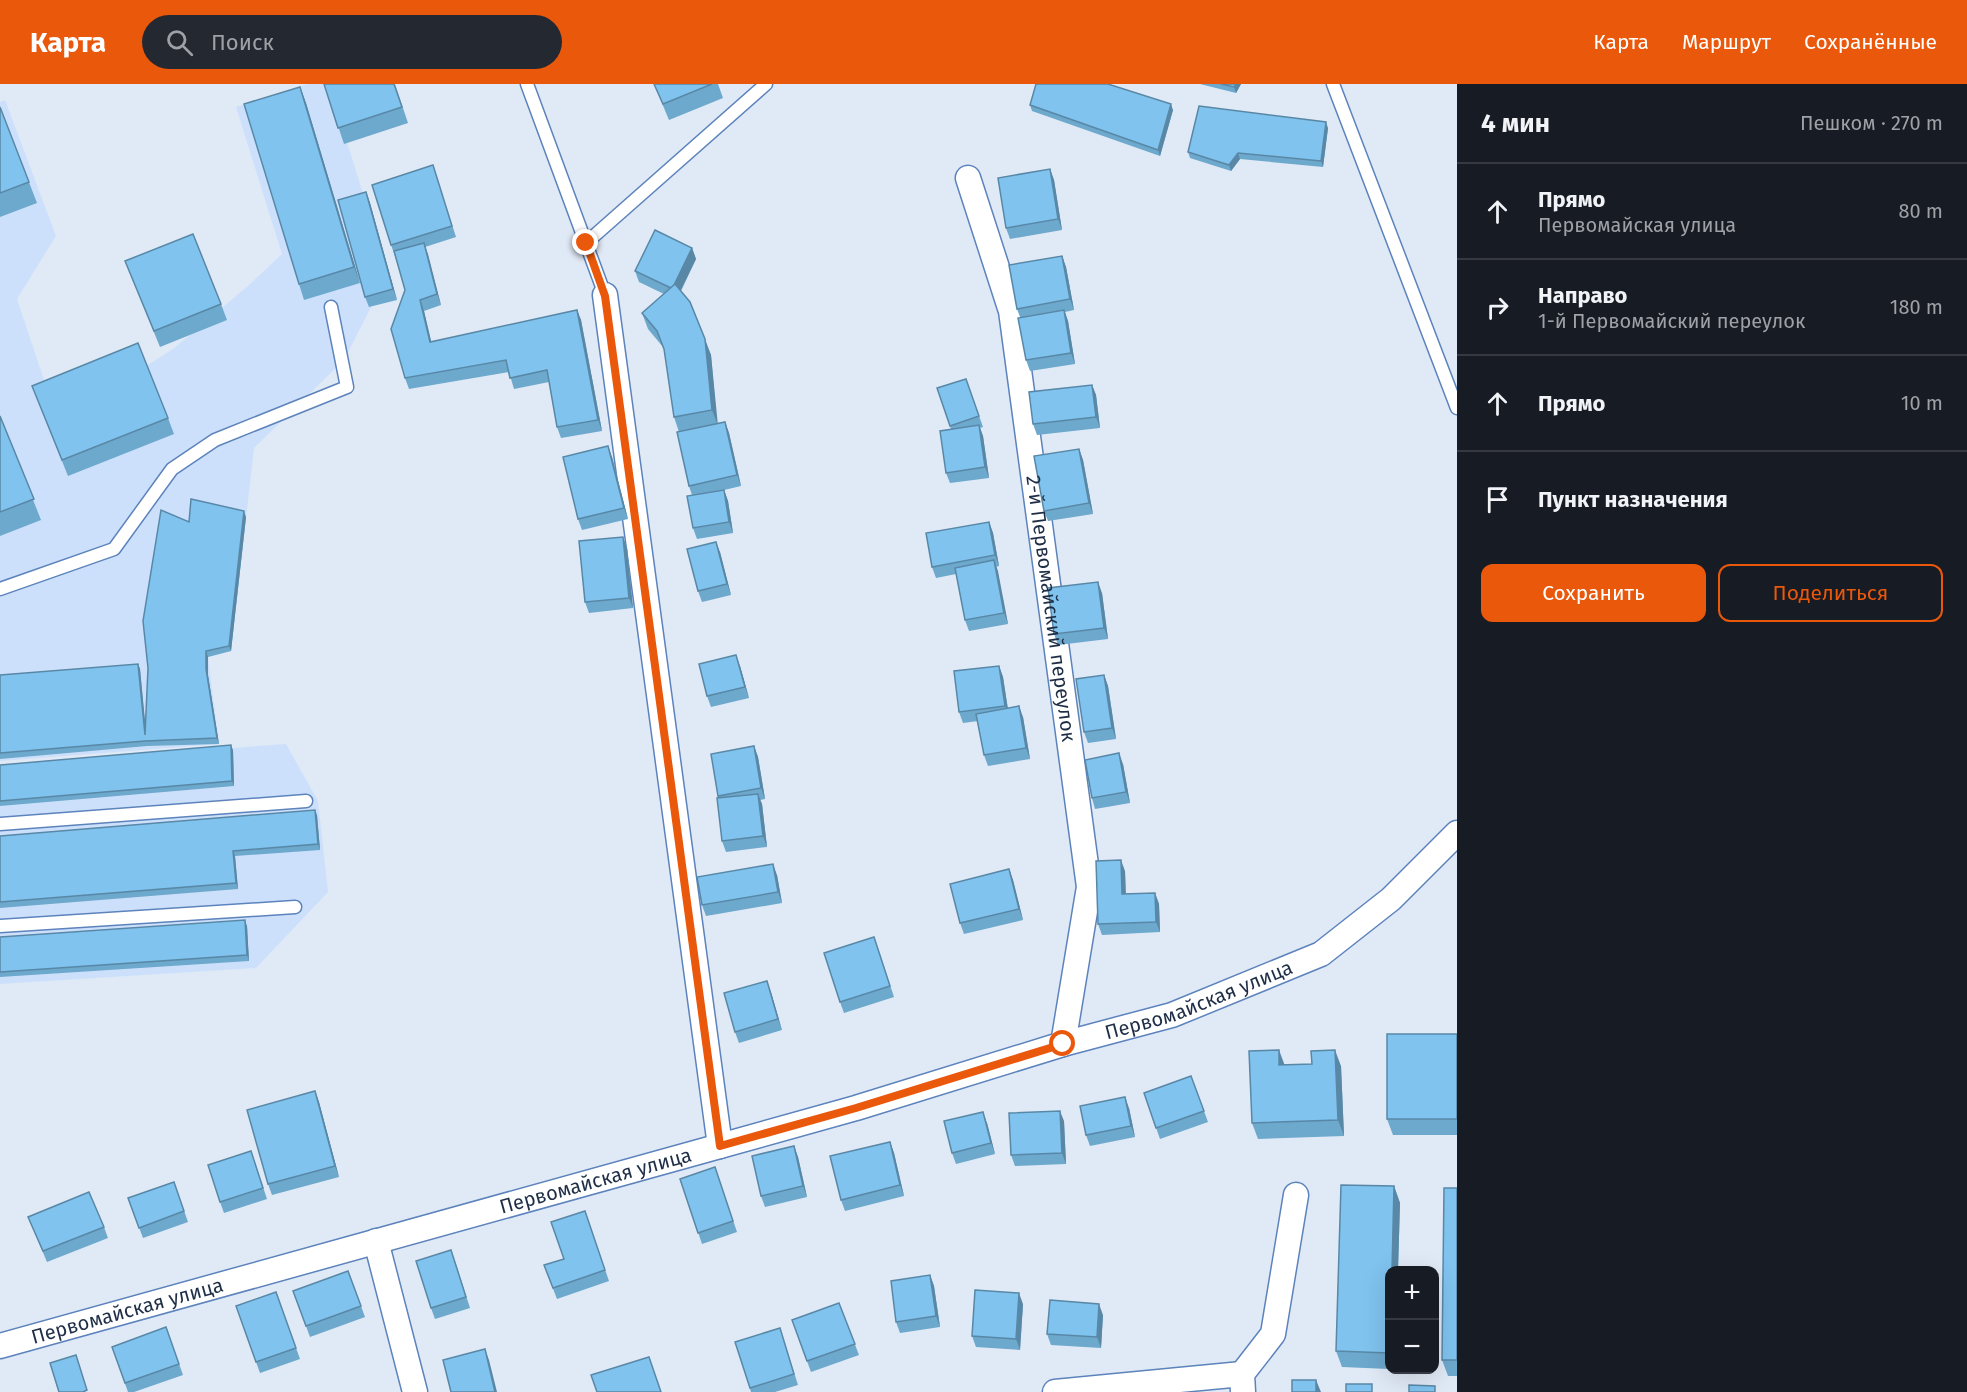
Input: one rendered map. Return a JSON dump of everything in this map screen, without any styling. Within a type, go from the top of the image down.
[{"type":"street","name":"2-й Первомайский переулок","points":[[968,178],[1011,311],[1089,887],[1063,1044]]},
{"type":"street","points":[[605,296],[720,1146]]},
{"type":"street","name":"Первомайская улица","points":[[0,1346],[856,1108],[1063,1044],[1172,1015],[1320,954],[1391,899],[1457,833]]},
{"type":"street","points":[[1055,1392],[1243,1383],[1273,1334],[1296,1195]]},
{"type":"street","points":[[376,1241],[415,1392]]},
{"type":"lane","points":[[527,84],[605,296]]},
{"type":"lane","points":[[586,243],[766,84]]},
{"type":"lane","points":[[1334,84],[1457,408]]},
{"type":"lane","points":[[0,589],[114,549],[172,469],[215,440],[347,387],[331,307]]},
{"type":"lane","points":[[0,824],[306,801]]},
{"type":"lane","points":[[0,926],[294,907]]},
{"type":"shaded area","points":[[308,84],[329,84],[388,274],[344,360],[254,448],[231,651],[208,657],[219,744],[0,761],[0,102],[5,100],[56,236],[17,299],[58,422],[173,349],[282,254],[236,107]]},
{"type":"shaded area","points":[[286,744],[318,801],[328,892],[256,968],[0,984],[0,765]]},
{"type":"building","points":[[324,84],[394,84],[402,107],[338,128]]},
{"type":"building","points":[[654,84],[712,84],[663,104]]},
{"type":"building","points":[[1036,84],[1108,84],[1171,104],[1158,150],[1030,105]]},
{"type":"building","points":[[300,87],[354,267],[299,284],[244,104]]},
{"type":"building","points":[[1199,106],[1326,122],[1321,161],[1238,153],[1229,165],[1188,152]]},
{"type":"building","points":[[0,107],[29,182],[0,193]]},
{"type":"building","points":[[433,165],[452,226],[391,245],[372,185]]},
{"type":"building","points":[[1050,169],[1058,219],[1006,228],[998,178]]},
{"type":"building","points":[[366,192],[393,289],[365,297],[338,200]]},
{"type":"building","points":[[655,230],[692,248],[671,288],[635,271]]},
{"type":"building","points":[[193,234],[221,304],[154,331],[125,261]]},
{"type":"building","points":[[424,243],[437,294],[420,300],[430,342],[577,310],[598,420],[557,427],[547,370],[510,378],[506,360],[405,378],[391,329],[405,290],[394,251]]},
{"type":"building","points":[[1062,256],[1070,299],[1017,309],[1009,265]]},
{"type":"building","points":[[675,284],[690,302],[705,339],[712,410],[674,417],[664,349],[657,331],[642,313]]},
{"type":"building","points":[[1064,310],[1071,353],[1026,360],[1018,318]]},
{"type":"building","points":[[138,343],[168,418],[62,460],[32,386]]},
{"type":"building","points":[[966,379],[979,416],[950,426],[937,388]]},
{"type":"building","points":[[1092,385],[1096,417],[1033,424],[1029,392]]},
{"type":"building","points":[[0,416],[34,499],[0,512]]},
{"type":"building","points":[[725,422],[737,475],[689,486],[677,432]]},
{"type":"building","points":[[979,425],[985,467],[946,473],[940,431]]},
{"type":"building","points":[[608,446],[624,508],[578,519],[563,457]]},
{"type":"building","points":[[1079,449],[1089,503],[1044,511],[1034,456]]},
{"type":"building","points":[[724,490],[729,522],[693,528],[687,496]]},
{"type":"building","points":[[191,499],[244,511],[229,646],[206,651],[206,669],[217,738],[145,741],[0,753],[0,675],[138,664],[145,735],[148,668],[143,621],[161,510],[189,522]]},
{"type":"building","points":[[989,522],[995,555],[932,567],[926,533]]},
{"type":"building","points":[[623,537],[629,598],[585,602],[579,541]]},
{"type":"building","points":[[716,542],[727,584],[698,591],[687,549]]},
{"type":"building","points":[[994,560],[1004,613],[965,620],[955,568]]},
{"type":"building","points":[[1098,582],[1104,628],[1054,634],[1048,588]]},
{"type":"building","points":[[736,655],[745,687],[707,696],[699,664]]},
{"type":"building","points":[[999,666],[1005,706],[959,712],[954,671]]},
{"type":"building","points":[[1104,675],[1112,728],[1084,732],[1076,679]]},
{"type":"building","points":[[1019,706],[1026,748],[984,755],[976,714]]},
{"type":"building","points":[[231,745],[232,781],[0,801],[0,765]]},
{"type":"building","points":[[754,746],[761,788],[718,796],[711,754]]},
{"type":"building","points":[[1119,753],[1126,792],[1092,798],[1085,760]]},
{"type":"building","points":[[758,794],[763,836],[722,841],[717,798]]},
{"type":"building","points":[[315,810],[318,844],[233,851],[236,883],[0,902],[0,836]]},
{"type":"building","points":[[1121,860],[1122,894],[1155,893],[1156,922],[1098,924],[1096,861]]},
{"type":"building","points":[[773,864],[778,892],[702,905],[697,877]]},
{"type":"building","points":[[1009,869],[1019,909],[960,923],[950,884]]},
{"type":"building","points":[[245,920],[247,955],[0,972],[0,937]]},
{"type":"building","points":[[874,937],[890,986],[840,1002],[824,953]]},
{"type":"building","points":[[767,981],[778,1019],[735,1032],[724,993]]},
{"type":"building","points":[[1387,1034],[1457,1034],[1457,1119],[1387,1119]]},
{"type":"building","points":[[1279,1050],[1279,1065],[1312,1064],[1311,1051],[1335,1050],[1338,1120],[1252,1123],[1249,1051]]},
{"type":"building","points":[[1191,1076],[1204,1111],[1156,1128],[1144,1093]]},
{"type":"building","points":[[315,1091],[335,1166],[268,1184],[247,1110]]},
{"type":"building","points":[[1125,1097],[1131,1126],[1086,1135],[1080,1106]]},
{"type":"building","points":[[1060,1111],[1062,1153],[1011,1155],[1009,1113]]},
{"type":"building","points":[[983,1112],[991,1143],[952,1153],[944,1121]]},
{"type":"building","points":[[890,1142],[900,1185],[841,1200],[830,1156]]},
{"type":"building","points":[[794,1146],[803,1186],[761,1196],[752,1156]]},
{"type":"building","points":[[251,1151],[263,1188],[220,1202],[208,1165]]},
{"type":"building","points":[[715,1167],[733,1221],[698,1233],[680,1179]]},
{"type":"building","points":[[174,1182],[184,1211],[139,1228],[128,1198]]},
{"type":"building","points":[[1341,1185],[1394,1186],[1392,1266],[1385,1266],[1385,1353],[1336,1351]]},
{"type":"building","points":[[1444,1188],[1457,1188],[1457,1360],[1442,1360]]},
{"type":"building","points":[[89,1192],[104,1227],[43,1251],[28,1217]]},
{"type":"building","points":[[585,1211],[605,1270],[553,1288],[544,1265],[564,1259],[551,1222]]},
{"type":"building","points":[[451,1250],[466,1297],[431,1308],[416,1261]]},
{"type":"building","points":[[348,1271],[361,1306],[306,1326],[293,1291]]},
{"type":"building","points":[[930,1275],[936,1316],[896,1322],[891,1281]]},
{"type":"building","points":[[975,1290],[1019,1293],[1016,1339],[972,1336]]},
{"type":"building","points":[[276,1292],[296,1348],[256,1362],[236,1306]]},
{"type":"building","points":[[1050,1300],[1099,1304],[1097,1337],[1047,1334]]},
{"type":"building","points":[[839,1303],[855,1344],[807,1361],[792,1320]]},
{"type":"building","points":[[166,1327],[179,1364],[125,1383],[112,1347]]},
{"type":"building","points":[[780,1328],[794,1374],[750,1388],[735,1342]]},
{"type":"building","points":[[485,1349],[495,1392],[451,1392],[443,1360]]},
{"type":"building","points":[[76,1355],[87,1390],[59,1392],[50,1363]]},
{"type":"building","points":[[649,1357],[661,1392],[597,1392],[591,1375]]},
{"type":"building","points":[[1292,1380],[1316,1380],[1316,1392],[1292,1392]]},
{"type":"building","points":[[1346,1384],[1372,1384],[1372,1392],[1346,1392]]},
{"type":"building","points":[[1409,1385],[1435,1386],[1435,1392],[1409,1392]]},
{"type":"route","points":[[586,243],[605,296],[720,1146],[856,1108],[1063,1044]]}]
